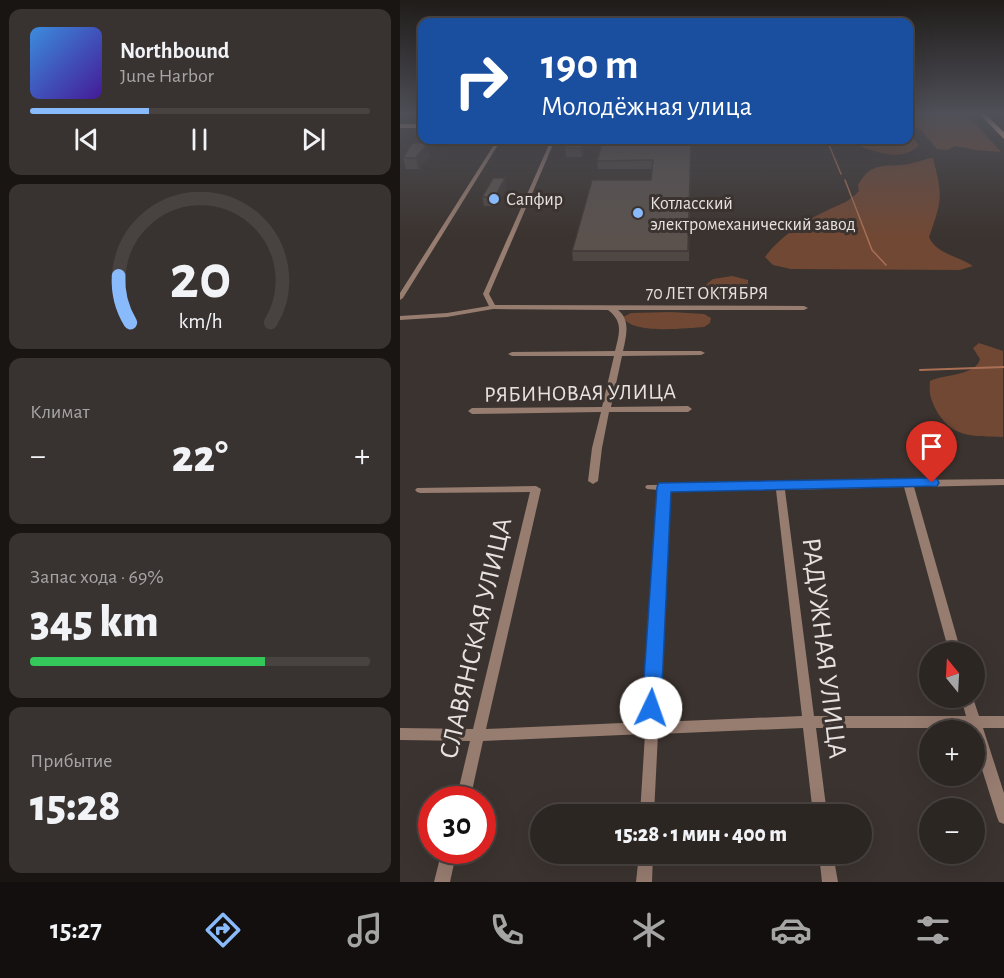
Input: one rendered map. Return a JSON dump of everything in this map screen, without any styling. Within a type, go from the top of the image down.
[{"type":"street","points":[[400,298],[490,155]]},
{"type":"street","points":[[493,307],[486,294],[546,155]]},
{"type":"street","name":"70 ЛЕТ ОКТЯБРЯ","points":[[400,318],[427,318],[493,307],[804,308]]},
{"type":"street","points":[[593,481],[597,448],[624,329],[619,314],[611,308]]},
{"type":"street","points":[[512,354],[702,353]]},
{"type":"street","name":"РЯБИНОВАЯ УЛИЦА","points":[[472,411],[688,409]]},
{"type":"street","points":[[650,487],[780,487],[1003,482]]},
{"type":"street","points":[[908,483],[952,642]]},
{"type":"street","points":[[648,804],[650,730],[664,487]]},
{"type":"street","name":"РАДУЖНАЯ УЛИЦА","points":[[780,487],[819,804]]},
{"type":"street","name":"СЛАВЯНСКАЯ УЛИЦА","points":[[420,490],[536,489],[467,786]]},
{"type":"street","points":[[400,734],[480,735],[650,730],[807,722],[919,723]]},
{"type":"street","points":[[985,723],[1003,722]]},
{"type":"street","points":[[985,759],[1003,817]]},
{"type":"street","points":[[442,882],[446,864]]},
{"type":"street","points":[[644,882],[645,864]]},
{"type":"street","points":[[827,864],[830,882]]},
{"type":"shaded area","points":[[933,158],[940,198],[929,237],[932,243],[942,251],[973,266],[960,270],[791,269],[773,265],[765,257],[778,242],[794,230],[851,198],[859,191],[858,185],[863,177],[874,168],[909,164]]},
{"type":"shaded area","points":[[732,276],[748,280],[748,289],[741,298],[715,299],[702,291],[703,287],[713,279]]},
{"type":"shaded area","points":[[631,313],[704,314],[711,318],[710,323],[704,327],[660,329],[637,326],[628,323],[623,317]]},
{"type":"shaded area","points":[[979,343],[1003,351],[1003,437],[973,436],[956,431],[941,418],[931,398],[930,381],[966,372],[977,365],[980,359],[973,348]]},
{"type":"building","points":[[405,155],[418,155],[416,158],[403,158]]},
{"type":"building","name":"Котласский электромеханический завод","points":[[599,155],[691,155],[688,251],[572,251],[592,180],[651,180],[653,160],[597,161]]},
{"type":"building","points":[[493,178],[505,178],[495,197],[482,197]]},
{"type":"waterway","points":[[833,155],[841,174]]},
{"type":"waterway","points":[[845,180],[872,250],[886,265]]},
{"type":"waterway","points":[[920,370],[1004,367]]},
{"type":"place","name":"Сапфир","points":[[494,199]]},
{"type":"place","name":"Котласский электромеханический завод","points":[[638,213]]},
{"type":"route","points":[[651,708],[664,487],[932,483]]}]
